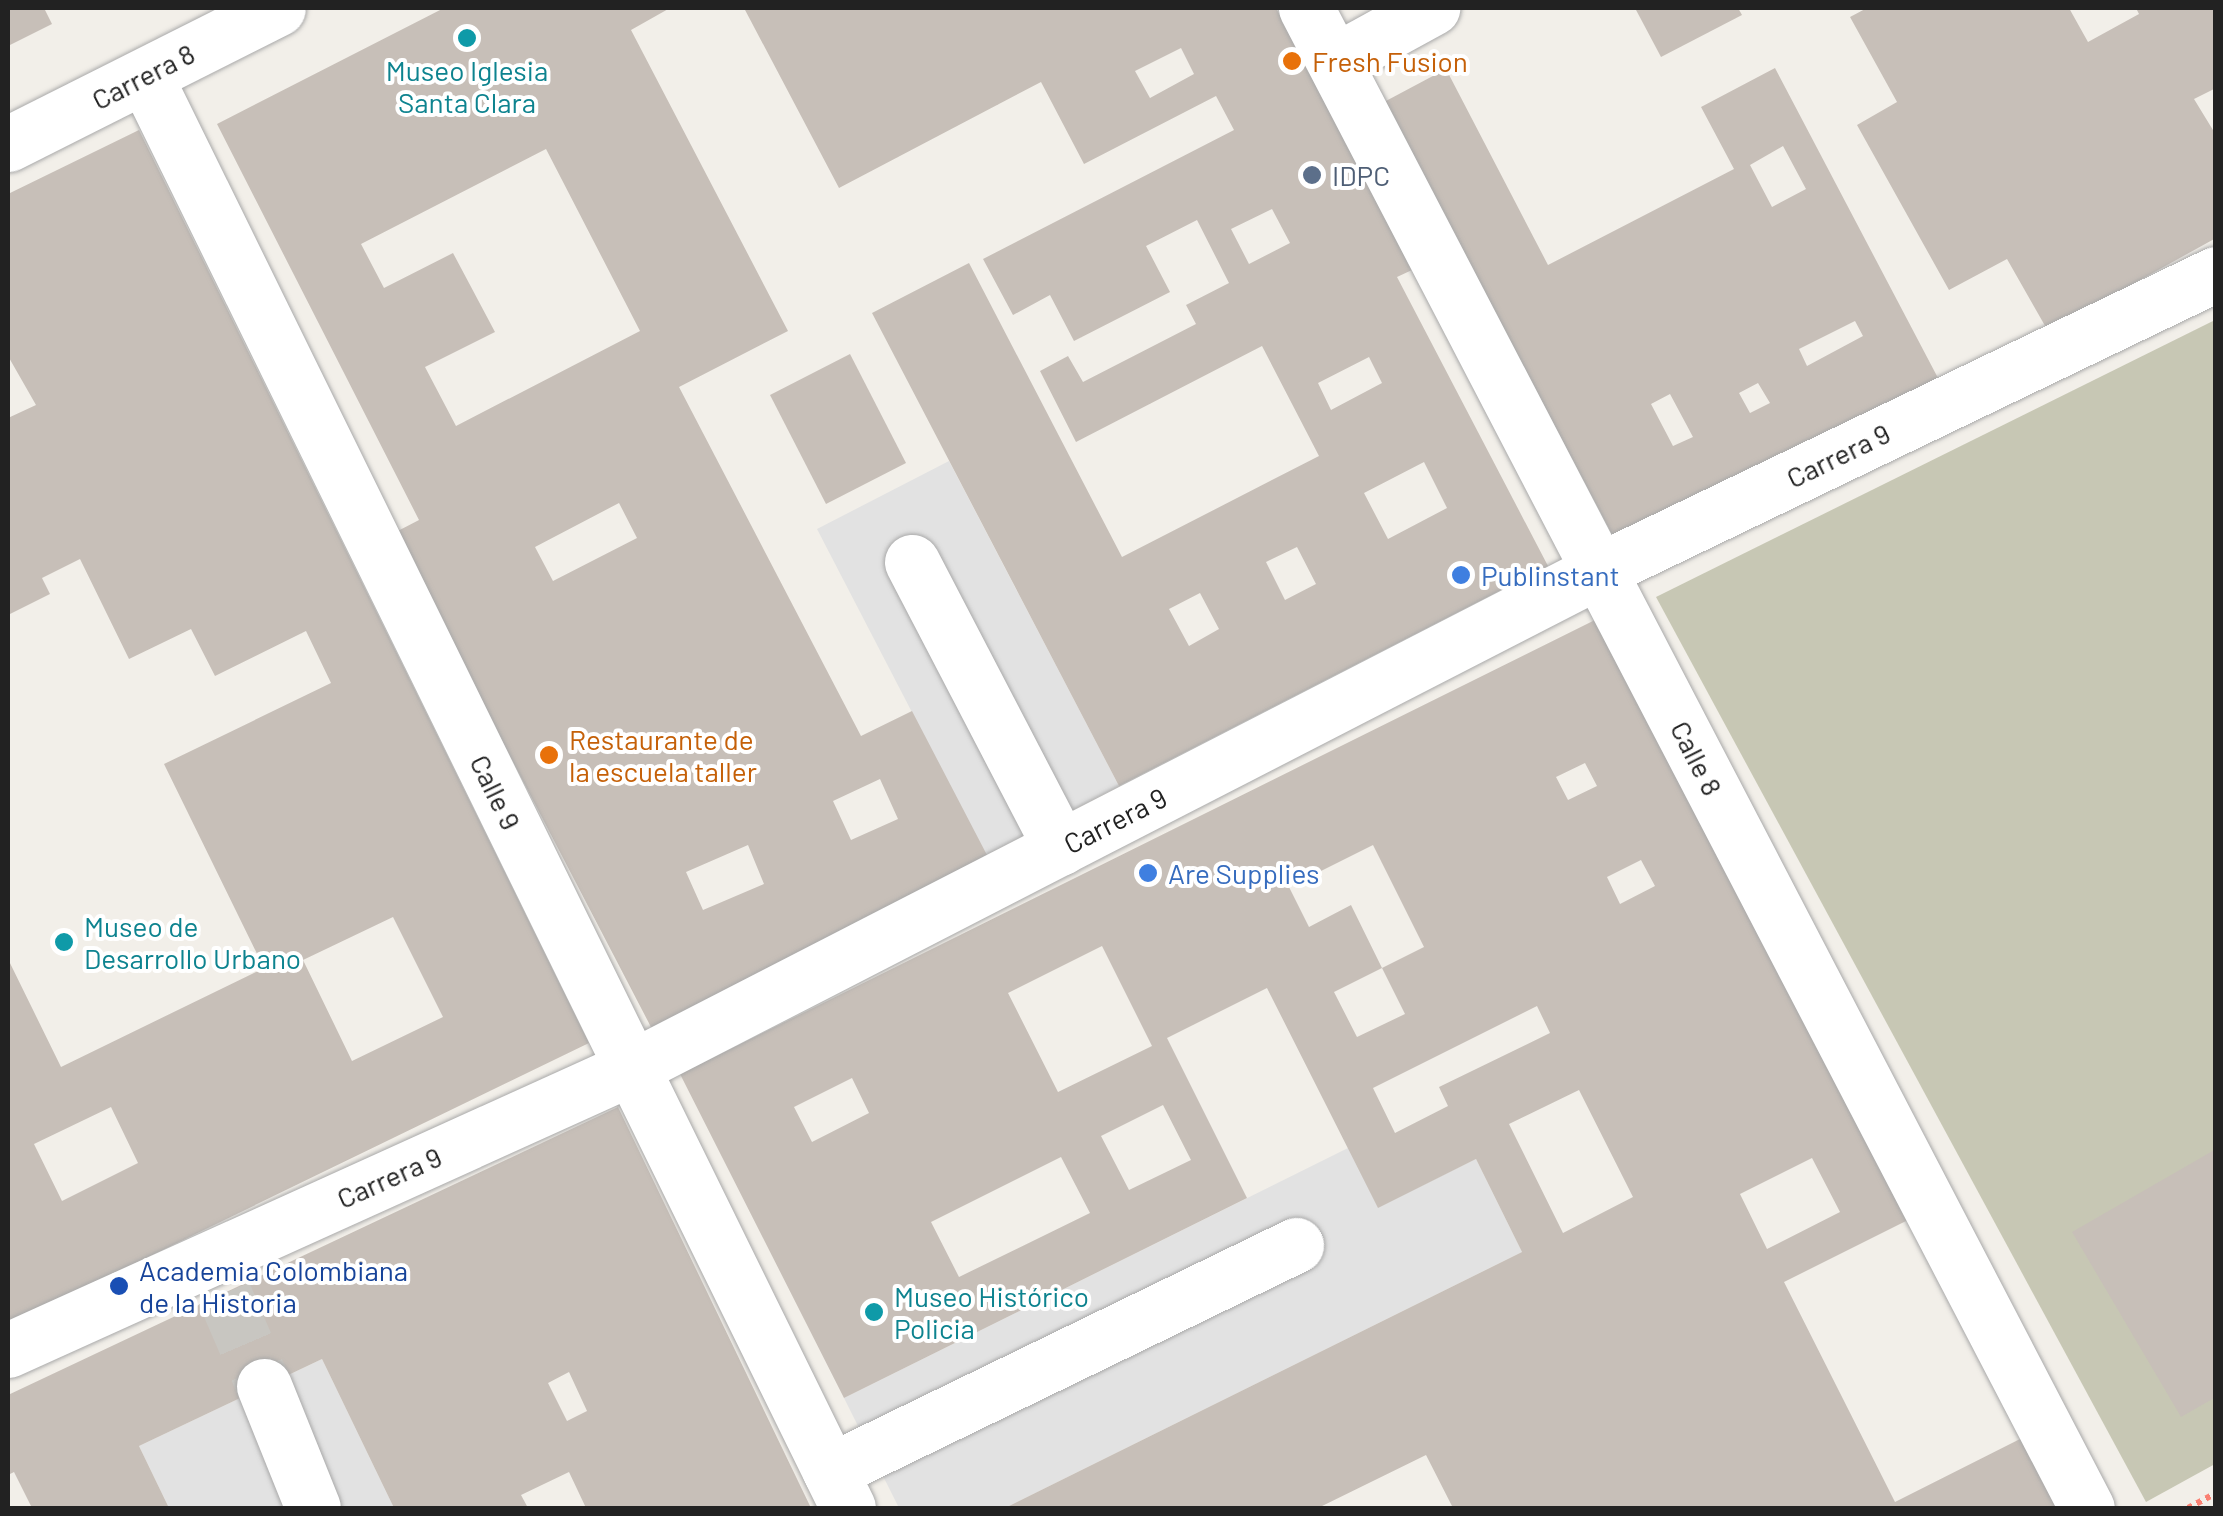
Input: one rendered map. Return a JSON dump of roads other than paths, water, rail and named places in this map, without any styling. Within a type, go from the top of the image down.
[{"type":"street","name":"Carrera 8","points":[[8,144],[278,8]]},
{"type":"street","name":"Calle 8","points":[[1306,8],[2087,1508]]},
{"type":"street","points":[[1335,61],[1432,8]]},
{"type":"street","name":"Calle 9","points":[[145,76],[839,1490]]},
{"type":"street","name":"Carrera 9","points":[[8,1350],[216,1276],[632,1068],[1600,570],[2216,274]]},
{"type":"street","points":[[912,562],[1061,848]]},
{"type":"street","points":[[839,1490],[1296,1244]]},
{"type":"street","points":[[264,1386],[313,1508]]},
{"type":"tunnel","points":[[224,1293],[264,1386]]},
{"type":"place","name":"Museo Iglesia Santa Clara","points":[[467,38]]},
{"type":"place","name":"Fresh Fusion","points":[[1292,61]]},
{"type":"place","name":"IDPC","points":[[1312,175]]},
{"type":"place","name":"Publinstant","points":[[1461,575]]},
{"type":"place","name":"Restaurante de la escuela taller","points":[[549,755]]},
{"type":"place","name":"Are Supplies","points":[[1148,873]]},
{"type":"place","name":"Museo de Desarrollo Urbano","points":[[64,942]]},
{"type":"place","name":"Academia Colombiana de la Historia","points":[[119,1286]]},
{"type":"place","name":"Museo Histórico Policia","points":[[874,1312]]}]
